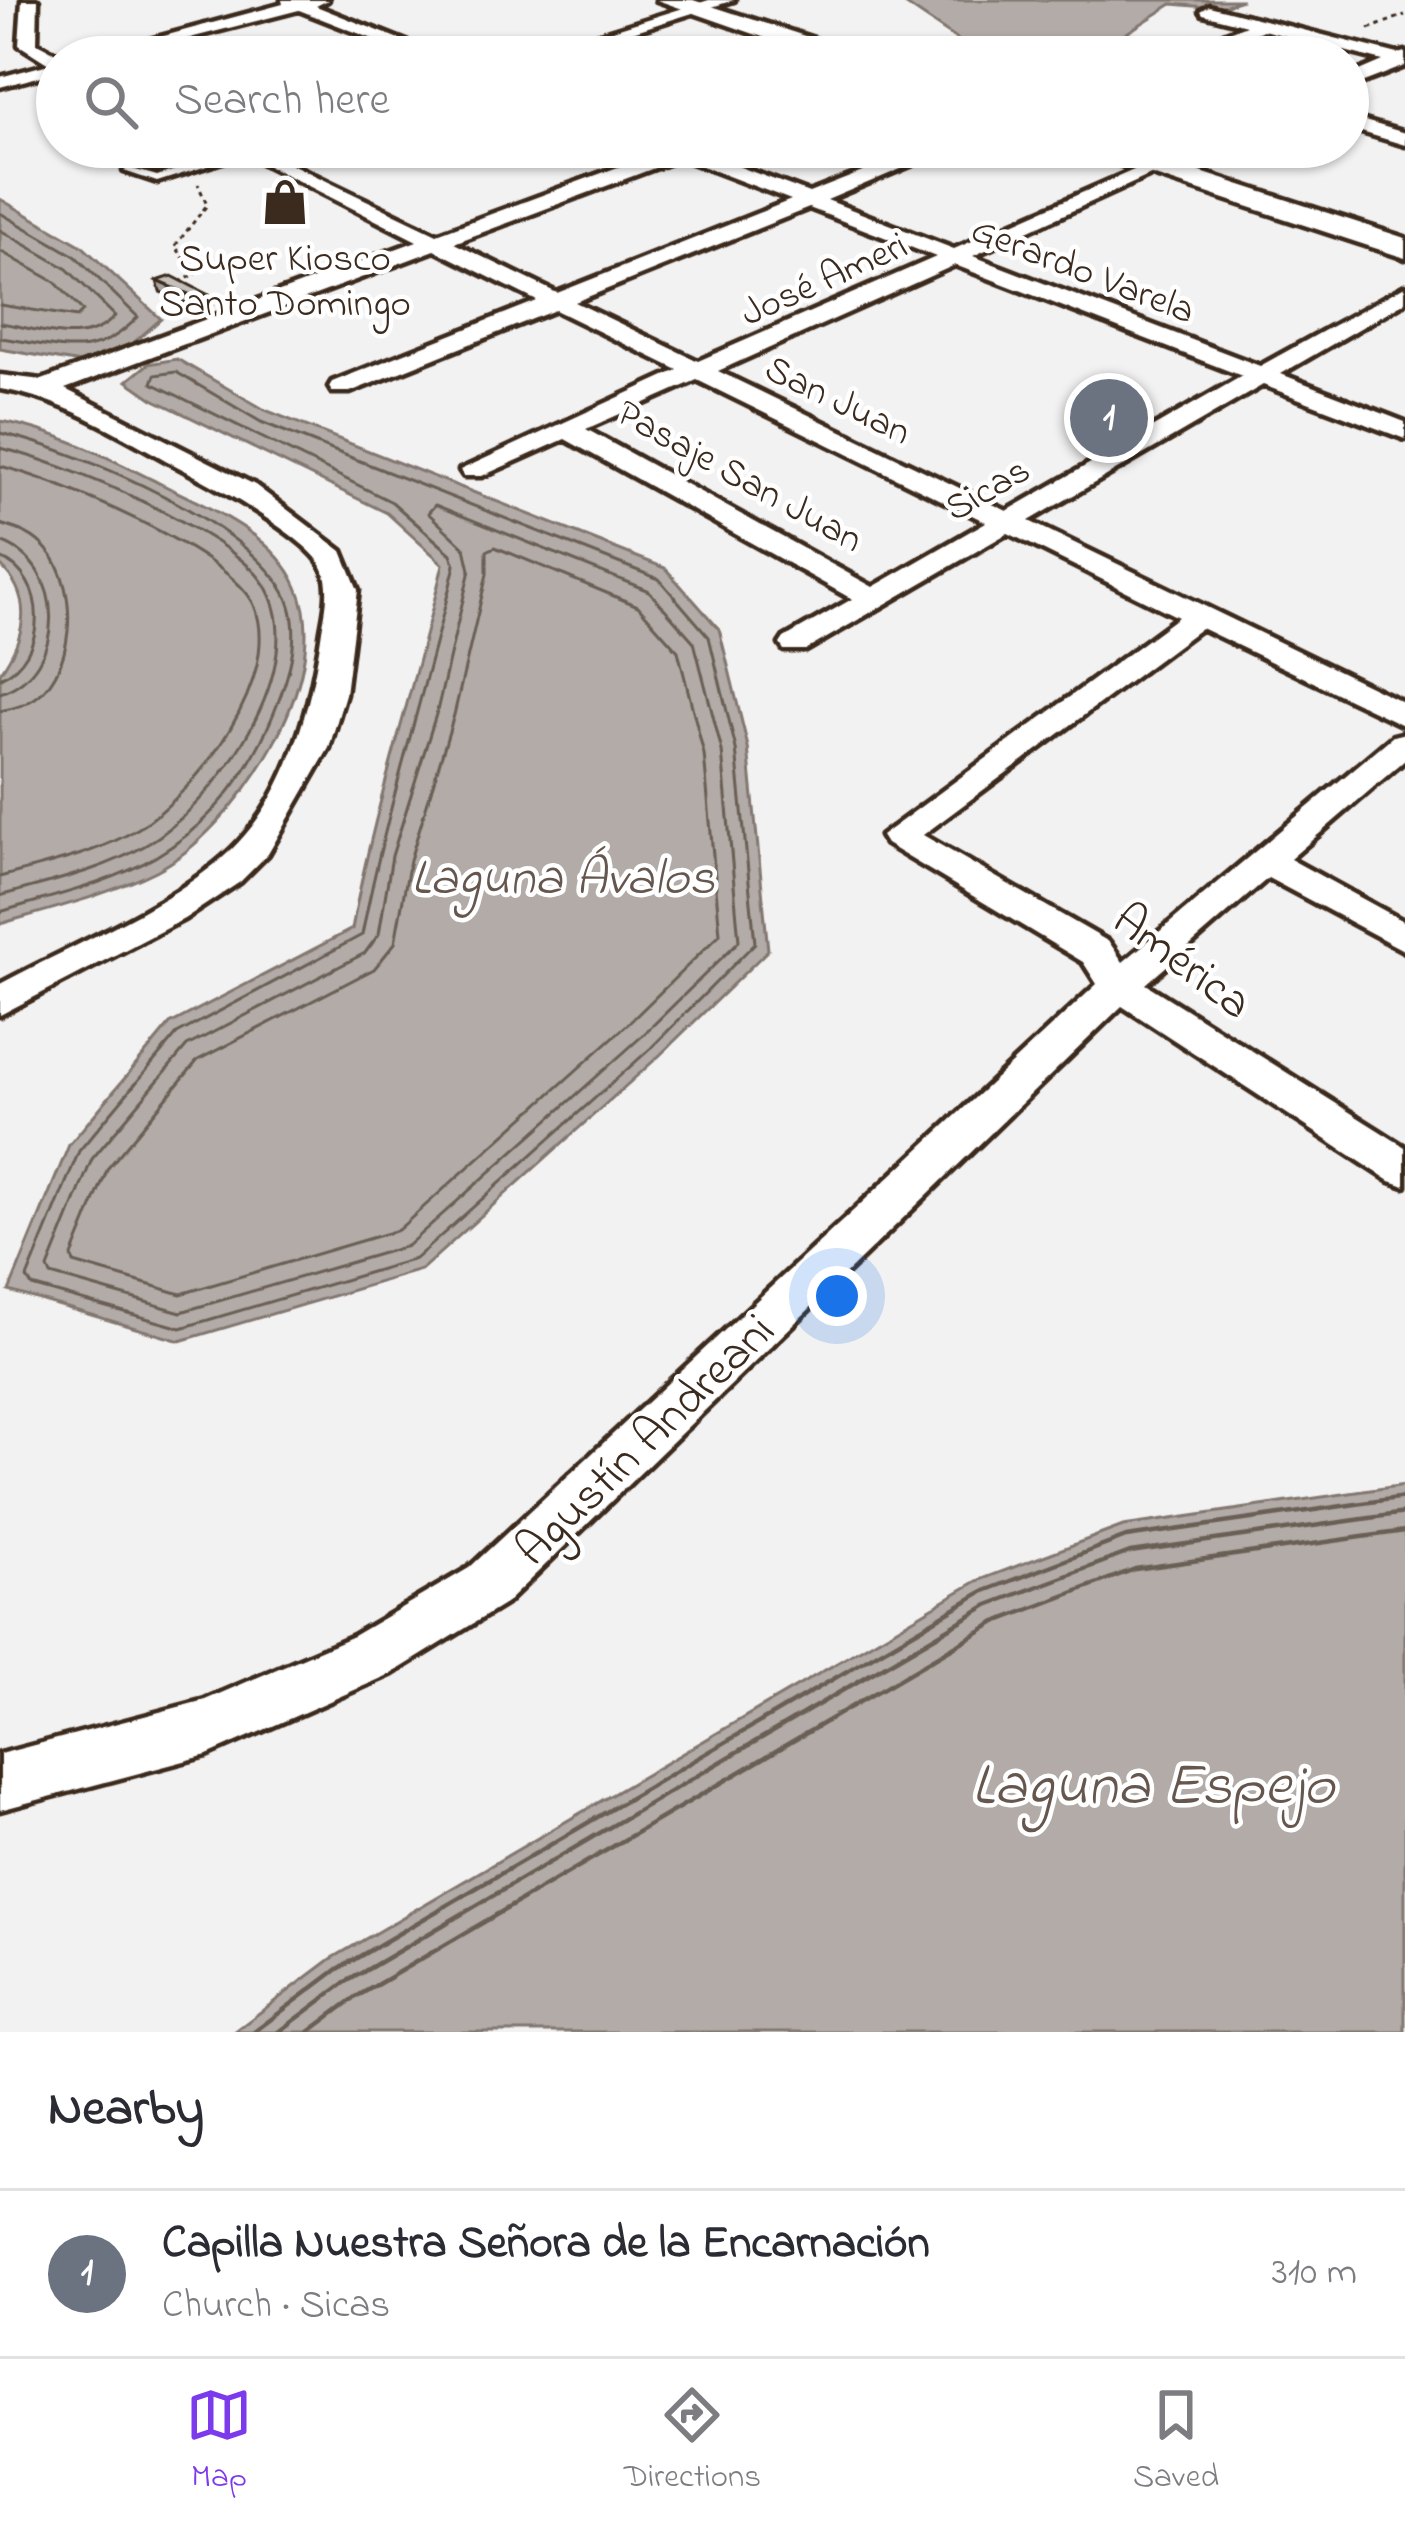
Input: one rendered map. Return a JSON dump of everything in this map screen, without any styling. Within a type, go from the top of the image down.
[{"type":"main road","points":[[642,0],[777,36]]},
{"type":"main road","points":[[682,7],[760,36]]},
{"type":"main road","points":[[1175,168],[1405,248]]},
{"type":"main road","points":[[1176,168],[1405,236]]},
{"type":"street","points":[[30,0],[28,45],[36,50]]},
{"type":"street","points":[[171,36],[292,3],[320,0]]},
{"type":"street","points":[[597,36],[682,7],[727,0]]},
{"type":"street","points":[[292,3],[379,36]]},
{"type":"street","points":[[1209,11],[1306,36]]},
{"type":"street","points":[[1234,36],[1261,25]]},
{"type":"street","points":[[1369,52],[1403,60]]},
{"type":"street","points":[[1369,74],[1403,60]]},
{"type":"street","points":[[0,82],[36,71]]},
{"type":"street","points":[[1369,128],[1405,139]]},
{"type":"street","name":"San Juan","points":[[282,168],[1405,716]]},
{"type":"street","points":[[44,388],[627,168]]},
{"type":"street","name":"Gerardo Varela","points":[[730,168],[1405,430]]},
{"type":"street","points":[[341,387],[890,168]]},
{"type":"street","name":"José Ameri","points":[[473,470],[699,374],[1154,168]]},
{"type":"street","name":"Sicas","points":[[795,644],[1405,293]]},
{"type":"street","points":[[0,382],[44,388],[245,491],[332,557],[344,590],[341,624],[313,748],[256,846],[227,873],[172,910],[0,1001]]},
{"type":"street","name":"Pasaje San Juan","points":[[566,429],[872,598]]},
{"type":"street","name":"América","points":[[1198,616],[898,836],[1096,952],[1119,986],[1405,1169]]},
{"type":"street","name":"Agustín Andreani","points":[[0,1782],[207,1727],[372,1655],[487,1586],[1119,986],[1405,743]]},
{"type":"street","points":[[1265,861],[1405,938]]},
{"type":"lane","points":[[129,171],[157,179],[193,168]]},
{"type":"path","points":[[175,174],[201,185],[207,205],[176,246],[196,274],[182,281],[235,315]]},
{"type":"water","points":[[899,0],[1242,0],[1217,8],[1172,4],[1122,36],[952,36]]},
{"type":"water","points":[[0,199],[82,246],[161,319],[122,353],[86,364],[0,349]]},
{"type":"water","name":"Laguna Ávalos","points":[[177,359],[265,410],[665,568],[719,629],[748,747],[768,950],[659,1056],[421,1270],[180,1341],[9,1291],[69,1145],[170,1024],[352,929],[443,564],[387,513],[153,399],[127,381],[148,364]]},
{"type":"water","points":[[0,421],[83,446],[239,525],[287,568],[306,624],[303,664],[291,706],[246,788],[217,823],[186,851],[138,880],[0,924],[0,673],[20,632],[22,604],[0,565]]},
{"type":"water","name":"Laguna Espejo","points":[[1405,1485],[1405,2032],[234,2032],[331,1959],[977,1581],[1123,1526]]},
{"type":"building","points":[[172,276],[209,295],[198,298],[157,281]]},
{"type":"place","name":"Super Kiosco Santo Domingo","points":[[285,202]]},
{"type":"place","name":"Capilla Nuestra Señora de la Encarnación","points":[[1109,418]]}]
